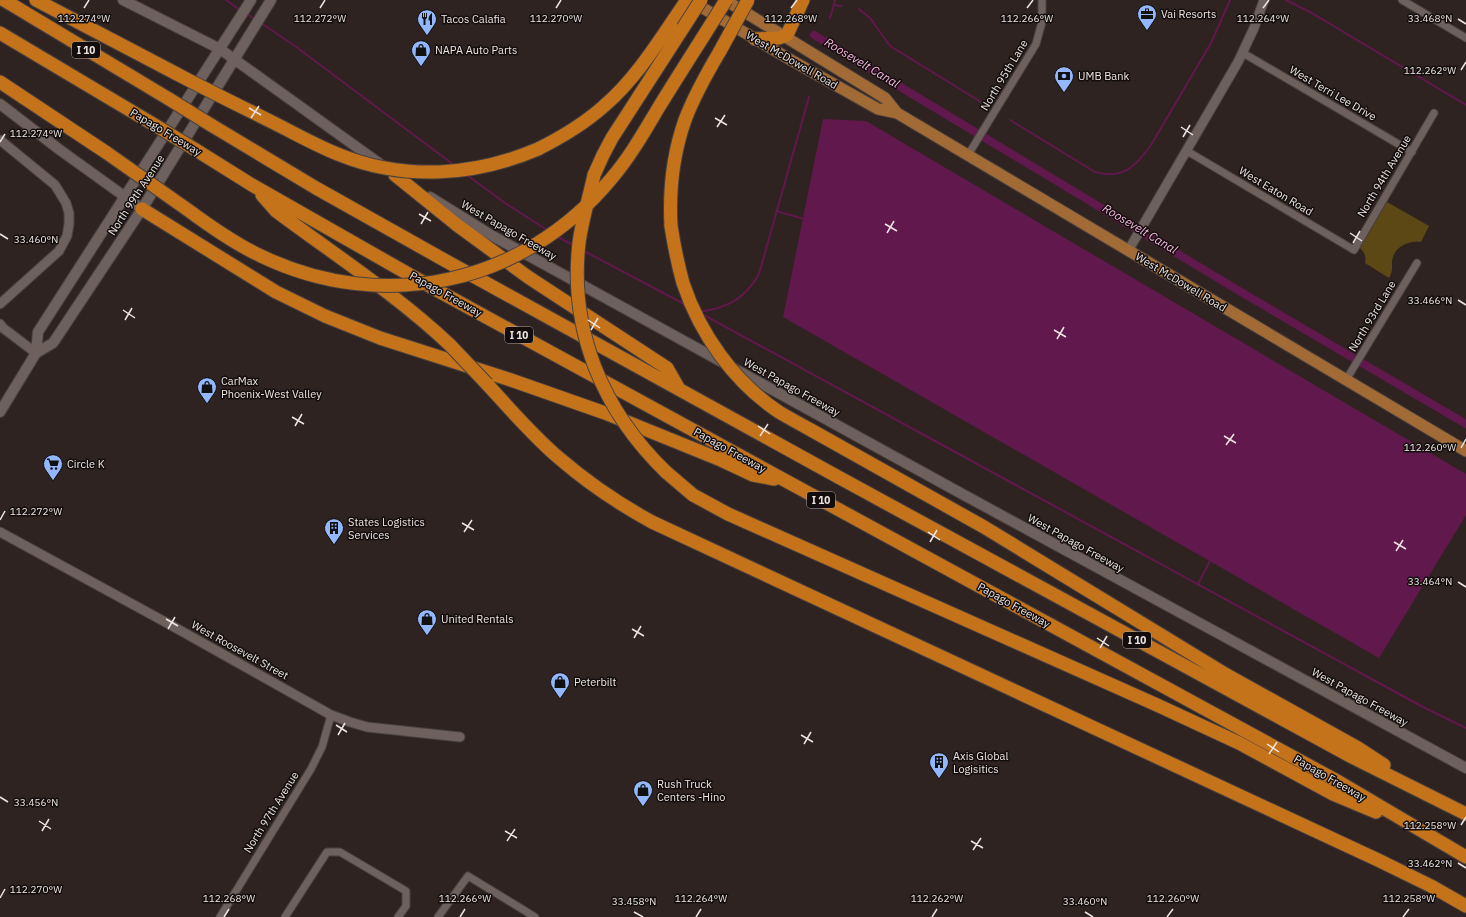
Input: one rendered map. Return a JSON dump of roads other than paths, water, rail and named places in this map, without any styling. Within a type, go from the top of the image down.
[{"type":"highway","name":"I 10","points":[[4,0],[169,99],[211,126],[364,215],[1346,754],[1466,814]]},
{"type":"highway","points":[[36,0],[177,74],[322,147],[358,161],[390,169],[438,172],[473,169],[505,162],[538,149],[570,132],[606,105],[701,0]]},
{"type":"highway","points":[[688,0],[678,24],[602,154],[594,175],[584,217],[578,257],[579,304],[586,343],[600,381],[624,424],[644,450],[666,472],[693,495],[728,514],[1157,704],[1239,743],[1333,794],[1418,829]]},
{"type":"highway","points":[[0,82],[107,153],[206,223],[246,249],[273,262],[303,273],[343,283],[358,285],[416,284],[462,276],[496,264],[526,251],[565,225],[612,179],[633,150],[725,0]]},
{"type":"highway","points":[[748,0],[697,92],[686,119],[676,152],[671,190],[671,226],[684,284],[699,320],[718,352],[731,368],[766,403],[779,412],[1003,538],[1225,674],[1358,748],[1436,798]]},
{"type":"highway","points":[[755,39],[779,38],[784,36],[790,29],[803,0]]},
{"type":"highway","name":"Papago Freeway","points":[[0,33],[252,185],[433,288],[1339,782],[1466,857]]},
{"type":"highway","points":[[395,175],[457,225],[528,277],[667,368],[679,389]]},
{"type":"highway","points":[[252,185],[276,211],[396,299],[430,327],[450,345],[531,431],[559,458],[609,497],[646,519],[1378,860],[1431,886],[1466,906]]},
{"type":"highway","points":[[142,209],[276,292],[325,316],[380,338],[511,380],[597,410],[721,460],[753,475],[788,482]]},
{"type":"main road","name":"West Papago Freeway","points":[[122,0],[220,49],[395,175],[498,239],[964,496],[1466,768]]},
{"type":"main road","name":"North 99th Avenue","points":[[0,412],[36,353],[38,332],[251,0]]},
{"type":"main road","name":"West McDowell Road","points":[[688,0],[878,109],[897,113],[1466,450]]},
{"type":"main road","name":"West McDowell Road","points":[[725,0],[885,98],[897,113]]},
{"type":"main road","name":"North 99th Avenue","points":[[36,353],[53,343],[142,209],[269,4]]},
{"type":"main road","points":[[0,104],[142,209]]},
{"type":"street","name":"North 95th Lane","points":[[968,155],[1036,44],[1042,22],[1042,0]]},
{"type":"street","points":[[1128,251],[1243,53],[1264,0]]},
{"type":"street","points":[[1402,0],[1466,38]]},
{"type":"street","name":"West Terri Lee Drive","points":[[1243,53],[1412,152]]},
{"type":"street","name":"North 94th Avenue","points":[[1354,250],[1434,113]]},
{"type":"street","points":[[0,140],[55,185],[66,203],[69,213],[67,236],[59,251],[0,304]]},
{"type":"street","name":"West Eaton Road","points":[[1187,151],[1354,250]]},
{"type":"street","name":"North 93rd Lane","points":[[1346,380],[1417,263]]},
{"type":"street","points":[[0,324],[3,328],[36,353]]},
{"type":"street","name":"West Roosevelt Street","points":[[0,532],[331,715],[367,727],[460,737]]},
{"type":"street","name":"North 97th Avenue","points":[[220,917],[311,769],[322,747],[331,715]]},
{"type":"street","points":[[285,917],[327,852],[340,852],[406,891],[406,906],[398,917]]},
{"type":"street","points":[[438,917],[468,876],[535,917]]},
{"type":"waterway","points":[[226,0],[240,10]]},
{"type":"waterway","points":[[830,18],[835,0]]},
{"type":"waterway","points":[[1010,120],[1095,172],[1105,174],[1121,173],[1134,165],[1151,145],[1211,43],[1230,0]]},
{"type":"waterway","points":[[1286,0],[1310,12],[1466,105]]},
{"type":"waterway","points":[[834,5],[841,6]]},
{"type":"waterway","points":[[859,9],[870,18],[890,46],[981,102]]},
{"type":"waterway","points":[[246,13],[255,20]]},
{"type":"waterway","points":[[261,23],[295,46],[454,165]]},
{"type":"waterway","name":"Roosevelt Canal","points":[[814,35],[1241,292],[1466,424]]},
{"type":"waterway","points":[[699,312],[718,308],[734,301],[748,290],[759,274],[809,97]]},
{"type":"waterway","points":[[467,175],[505,203],[547,230]]},
{"type":"waterway","points":[[776,211],[804,219]]},
{"type":"waterway","points":[[556,236],[573,245]]},
{"type":"waterway","points":[[584,251],[686,305]]},
{"type":"waterway","points":[[702,314],[1423,707],[1466,728]]},
{"type":"waterway","points":[[1198,584],[1210,561]]},
{"type":"place","name":"Vai Resorts","points":[[1147,31]]},
{"type":"place","name":"Tacos Calafia","points":[[427,36]]},
{"type":"place","name":"NAPA Auto Parts","points":[[421,67]]},
{"type":"place","name":"UMB Bank","points":[[1064,93]]},
{"type":"place","name":"CarMax Phoenix-West Valley","points":[[207,404]]},
{"type":"place","name":"Circle K","points":[[53,481]]},
{"type":"place","name":"States Logistics Services","points":[[334,545]]},
{"type":"place","name":"United Rentals","points":[[427,636]]},
{"type":"place","name":"Peterbilt","points":[[560,699]]},
{"type":"place","name":"Axis Global Logisitics","points":[[939,779]]},
{"type":"place","name":"Rush Truck Centers -Hino","points":[[643,807]]}]
